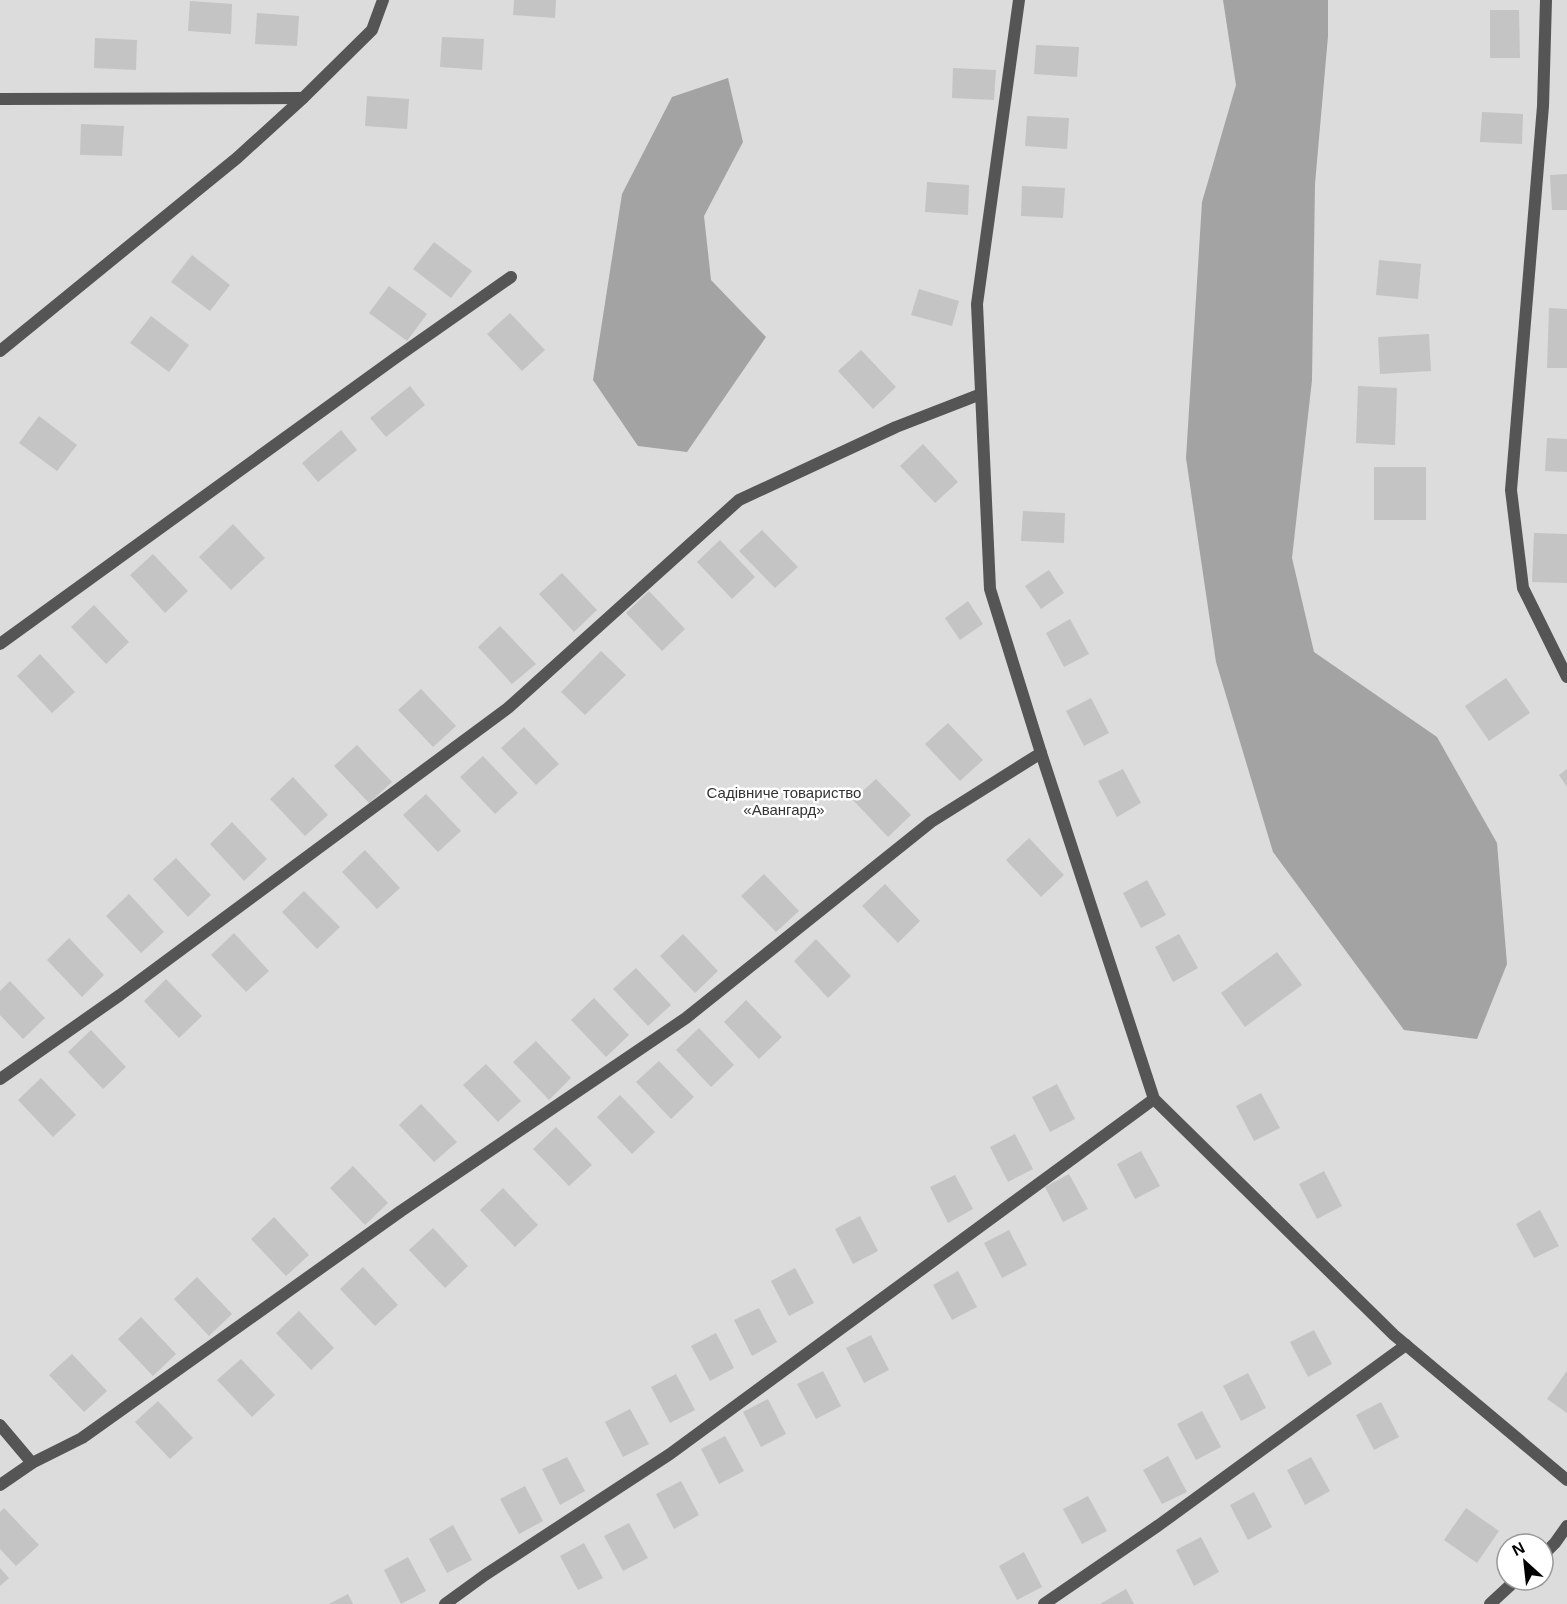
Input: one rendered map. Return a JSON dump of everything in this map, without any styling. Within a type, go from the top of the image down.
[{"type":"street","points":[[0,351],[237,158],[303,98],[372,30],[383,0]]},
{"type":"street","points":[[1019,0],[977,304],[990,589],[1154,1099],[1406,1345],[1567,1480]]},
{"type":"street","points":[[1546,0],[1543,105],[1511,490],[1523,588],[1567,677]]},
{"type":"street","points":[[0,99],[303,98]]},
{"type":"street","points":[[0,644],[394,359],[512,277]]},
{"type":"street","points":[[0,1079],[120,995],[508,708],[739,500],[896,427],[981,394]]},
{"type":"street","points":[[0,1485],[32,1463],[82,1438],[401,1211],[686,1018],[931,822],[1041,753]]},
{"type":"street","points":[[445,1604],[485,1575],[670,1454],[1154,1099]]},
{"type":"street","points":[[1044,1604],[1159,1525],[1406,1345]]},
{"type":"street","points":[[0,1425],[32,1463]]},
{"type":"street","points":[[1555,1543],[1567,1526]]},
{"type":"street","points":[[1490,1604],[1503,1592]]},
{"type":"green space","name":"Садівниче товариство «Авангард»","points":[[0,0],[1567,0],[1567,1604],[0,1604]]},
{"type":"shaded area","points":[[1223,0],[1328,0],[1328,36],[1315,184],[1312,380],[1292,558],[1314,652],[1437,737],[1497,843],[1507,964],[1477,1039],[1404,1030],[1273,852],[1216,662],[1186,458],[1202,202],[1236,85]]},
{"type":"shaded area","points":[[728,78],[743,142],[704,216],[711,280],[766,337],[687,452],[638,446],[593,380],[622,194],[672,97]]},
{"type":"building","points":[[514,0],[556,0],[555,18],[513,15]]},
{"type":"building","points":[[190,1],[232,4],[231,34],[188,31]]},
{"type":"building","points":[[1490,10],[1519,10],[1520,58],[1490,58]]},
{"type":"building","points":[[257,13],[299,16],[297,46],[255,44]]},
{"type":"building","points":[[442,37],[484,39],[482,70],[440,67]]},
{"type":"building","points":[[95,38],[137,40],[136,70],[94,68]]},
{"type":"building","points":[[1036,45],[1079,47],[1077,77],[1034,74]]},
{"type":"building","points":[[953,68],[996,70],[994,100],[952,98]]},
{"type":"building","points":[[367,96],[409,99],[407,129],[365,126]]},
{"type":"building","points":[[1482,112],[1523,114],[1522,144],[1480,142]]},
{"type":"building","points":[[1027,116],[1069,118],[1067,149],[1025,146]]},
{"type":"building","points":[[81,124],[124,126],[122,156],[80,155]]},
{"type":"building","points":[[1567,174],[1567,210],[1552,210],[1550,175]]},
{"type":"building","points":[[927,182],[969,185],[968,215],[925,212]]},
{"type":"building","points":[[1022,186],[1065,188],[1063,218],[1021,216]]},
{"type":"building","points":[[434,242],[472,271],[451,298],[413,269]]},
{"type":"building","points":[[192,255],[230,285],[210,311],[171,282]]},
{"type":"building","points":[[1379,260],[1421,264],[1418,299],[1376,295]]},
{"type":"building","points":[[389,286],[427,314],[407,341],[369,313]]},
{"type":"building","points":[[919,289],[959,301],[952,326],[911,315]]},
{"type":"building","points":[[1549,308],[1567,309],[1567,368],[1547,368]]},
{"type":"building","points":[[510,313],[545,350],[522,371],[487,334]]},
{"type":"building","points":[[151,316],[189,345],[169,372],[130,343]]},
{"type":"building","points":[[1429,334],[1431,371],[1380,374],[1378,337]]},
{"type":"building","points":[[861,350],[896,387],[873,409],[838,371]]},
{"type":"building","points":[[410,386],[425,405],[386,437],[370,418]]},
{"type":"building","points":[[1358,386],[1397,388],[1395,445],[1356,443]]},
{"type":"building","points":[[39,416],[77,445],[57,471],[19,443]]},
{"type":"building","points":[[341,430],[357,450],[318,482],[302,463]]},
{"type":"building","points":[[1547,438],[1567,439],[1567,472],[1545,471]]},
{"type":"building","points":[[923,444],[958,482],[935,503],[900,466]]},
{"type":"building","points":[[1374,467],[1426,467],[1426,520],[1374,520]]},
{"type":"building","points":[[1023,511],[1065,513],[1064,543],[1021,541]]},
{"type":"building","points":[[233,524],[265,558],[231,590],[199,557]]},
{"type":"building","points":[[762,530],[798,567],[775,588],[739,551]]},
{"type":"building","points":[[1534,533],[1567,534],[1567,583],[1532,582]]},
{"type":"building","points":[[720,540],[755,577],[732,599],[697,562]]},
{"type":"building","points":[[153,554],[188,591],[165,613],[130,575]]},
{"type":"building","points":[[1049,570],[1064,593],[1041,609],[1025,586]]},
{"type":"building","points":[[562,573],[597,610],[574,632],[539,594]]},
{"type":"building","points":[[649,591],[685,629],[662,651],[626,613]]},
{"type":"building","points":[[968,601],[983,624],[960,640],[945,618]]},
{"type":"building","points":[[94,605],[129,642],[106,664],[71,627]]},
{"type":"building","points":[[1070,619],[1089,654],[1064,667],[1046,633]]},
{"type":"building","points":[[500,626],[536,664],[512,684],[478,647]]},
{"type":"building","points":[[601,651],[626,675],[585,715],[561,692]]},
{"type":"building","points":[[40,654],[75,692],[52,713],[17,676]]},
{"type":"building","points":[[1506,678],[1530,713],[1489,741],[1465,706]]},
{"type":"building","points":[[421,689],[456,726],[433,747],[398,710]]},
{"type":"building","points":[[1091,698],[1109,733],[1084,746],[1066,711]]},
{"type":"building","points":[[948,723],[983,760],[960,781],[925,744]]},
{"type":"building","points":[[524,727],[559,764],[536,785],[501,748]]},
{"type":"building","points":[[357,745],[392,782],[369,803],[334,766]]},
{"type":"building","points":[[483,756],[518,793],[495,814],[460,777]]},
{"type":"building","points":[[1123,769],[1141,803],[1117,817],[1098,781]]},
{"type":"building","points":[[1567,769],[1567,787],[1559,775]]},
{"type":"building","points":[[293,777],[328,815],[305,836],[270,799]]},
{"type":"building","points":[[876,779],[911,815],[888,837],[853,800]]},
{"type":"building","points":[[426,794],[461,831],[438,852],[403,815]]},
{"type":"building","points":[[232,822],[267,859],[244,881],[210,844]]},
{"type":"building","points":[[1029,838],[1064,875],[1041,897],[1006,860]]},
{"type":"building","points":[[365,850],[400,888],[377,909],[342,872]]},
{"type":"building","points":[[176,858],[211,895],[188,917],[153,879]]},
{"type":"building","points":[[764,874],[799,911],[776,932],[741,896]]},
{"type":"building","points":[[1147,880],[1166,915],[1141,928],[1123,893]]},
{"type":"building","points":[[885,884],[920,921],[898,943],[862,906]]},
{"type":"building","points":[[304,891],[340,927],[317,949],[282,912]]},
{"type":"building","points":[[129,894],[164,932],[141,953],[106,916]]},
{"type":"building","points":[[234,933],[269,971],[246,992],[211,955]]},
{"type":"building","points":[[683,934],[718,971],[695,993],[660,956]]},
{"type":"building","points":[[1179,934],[1198,968],[1173,982],[1155,947]]},
{"type":"building","points":[[69,938],[104,975],[82,997],[47,960]]},
{"type":"building","points":[[816,939],[851,976],[828,998],[794,961]]},
{"type":"building","points":[[1277,952],[1302,985],[1245,1027],[1221,993]]},
{"type":"building","points":[[636,968],[671,1005],[648,1026],[613,989]]},
{"type":"building","points":[[166,979],[202,1016],[179,1038],[144,1001]]},
{"type":"building","points":[[10,981],[45,1018],[23,1039],[0,1015],[0,991]]},
{"type":"building","points":[[594,998],[629,1035],[606,1057],[571,1020]]},
{"type":"building","points":[[746,1000],[782,1037],[759,1059],[724,1022]]},
{"type":"building","points":[[699,1028],[734,1065],[711,1087],[676,1050]]},
{"type":"building","points":[[91,1030],[126,1067],[103,1089],[68,1052]]},
{"type":"building","points":[[536,1041],[571,1078],[549,1100],[513,1062]]},
{"type":"building","points":[[659,1061],[694,1097],[671,1119],[636,1082]]},
{"type":"building","points":[[486,1064],[521,1101],[498,1122],[463,1085]]},
{"type":"building","points":[[41,1078],[76,1115],[53,1137],[18,1100]]},
{"type":"building","points":[[1057,1084],[1075,1119],[1050,1132],[1032,1097]]},
{"type":"building","points":[[1261,1093],[1280,1128],[1254,1141],[1236,1106]]},
{"type":"building","points":[[620,1095],[655,1132],[632,1154],[597,1117]]},
{"type":"building","points":[[421,1104],[457,1142],[434,1162],[399,1125]]},
{"type":"building","points":[[556,1127],[592,1165],[569,1186],[533,1149]]},
{"type":"building","points":[[1015,1134],[1033,1169],[1008,1182],[990,1147]]},
{"type":"building","points":[[1141,1151],[1160,1186],[1135,1199],[1117,1164]]},
{"type":"building","points":[[353,1166],[388,1203],[365,1225],[330,1188]]},
{"type":"building","points":[[1324,1171],[1342,1206],[1317,1219],[1299,1184]]},
{"type":"building","points":[[1069,1174],[1088,1209],[1063,1222],[1045,1187]]},
{"type":"building","points":[[955,1175],[973,1209],[948,1223],[930,1187]]},
{"type":"building","points":[[503,1188],[538,1225],[515,1247],[480,1210]]},
{"type":"building","points":[[1540,1210],[1559,1246],[1534,1258],[1516,1224]]},
{"type":"building","points":[[860,1216],[878,1251],[853,1264],[835,1229]]},
{"type":"building","points":[[274,1217],[309,1255],[286,1276],[251,1239]]},
{"type":"building","points":[[433,1228],[468,1266],[445,1288],[409,1250]]},
{"type":"building","points":[[1009,1230],[1027,1265],[1002,1278],[984,1243]]},
{"type":"building","points":[[363,1267],[398,1305],[375,1326],[340,1289]]},
{"type":"building","points":[[795,1268],[814,1303],[789,1316],[771,1281]]},
{"type":"building","points":[[958,1271],[977,1307],[952,1320],[933,1285]]},
{"type":"building","points":[[197,1277],[232,1314],[209,1336],[174,1299]]},
{"type":"building","points":[[759,1308],[777,1342],[752,1356],[734,1320]]},
{"type":"building","points":[[299,1311],[334,1348],[311,1370],[276,1333]]},
{"type":"building","points":[[141,1317],[176,1354],[153,1376],[118,1339]]},
{"type":"building","points":[[1314,1330],[1332,1364],[1308,1377],[1290,1342]]},
{"type":"building","points":[[716,1333],[734,1368],[710,1381],[691,1346]]},
{"type":"building","points":[[871,1335],[889,1370],[864,1383],[846,1348]]},
{"type":"building","points":[[72,1354],[107,1391],[84,1412],[49,1375]]},
{"type":"building","points":[[241,1359],[275,1395],[252,1417],[217,1380]]},
{"type":"building","points":[[823,1371],[841,1406],[816,1419],[797,1384]]},
{"type":"building","points":[[1567,1371],[1567,1413],[1547,1399]]},
{"type":"building","points":[[1248,1373],[1266,1408],[1241,1421],[1223,1386]]},
{"type":"building","points":[[676,1374],[695,1410],[670,1423],[651,1387]]},
{"type":"building","points":[[768,1399],[786,1434],[761,1447],[743,1412]]},
{"type":"building","points":[[158,1401],[193,1438],[170,1459],[135,1422]]},
{"type":"building","points":[[1381,1402],[1399,1437],[1374,1450],[1356,1415]]},
{"type":"building","points":[[630,1409],[649,1444],[623,1457],[605,1422]]},
{"type":"building","points":[[1202,1411],[1221,1447],[1196,1460],[1177,1424]]},
{"type":"building","points":[[725,1436],[744,1471],[719,1484],[701,1449]]},
{"type":"building","points":[[1168,1456],[1187,1492],[1162,1504],[1143,1470]]},
{"type":"building","points":[[567,1457],[585,1491],[560,1505],[542,1469]]},
{"type":"building","points":[[1311,1457],[1330,1491],[1305,1505],[1287,1470]]},
{"type":"building","points":[[681,1481],[699,1515],[674,1529],[656,1494]]},
{"type":"building","points":[[525,1486],[543,1521],[519,1534],[500,1499]]},
{"type":"building","points":[[1254,1492],[1272,1527],[1248,1540],[1230,1505]]},
{"type":"building","points":[[1088,1496],[1107,1531],[1082,1544],[1063,1509]]},
{"type":"building","points":[[4,1508],[39,1545],[16,1566],[0,1549],[0,1512]]},
{"type":"building","points":[[1466,1508],[1499,1531],[1495,1532],[1495,1537],[1477,1563],[1444,1540]]},
{"type":"building","points":[[629,1523],[648,1558],[623,1571],[604,1536]]},
{"type":"building","points":[[453,1525],[472,1560],[447,1573],[429,1539]]},
{"type":"building","points":[[1201,1537],[1219,1572],[1194,1586],[1176,1550]]},
{"type":"building","points":[[584,1543],[603,1578],[578,1590],[560,1556]]},
{"type":"building","points":[[1024,1552],[1042,1587],[1017,1600],[999,1566]]},
{"type":"building","points":[[408,1557],[426,1591],[401,1604],[384,1570]]},
{"type":"building","points":[[0,1568],[9,1578],[0,1586]]},
{"type":"building","points":[[1126,1589],[1134,1604],[1100,1604]]},
{"type":"building","points":[[348,1594],[353,1604],[329,1604]]}]
